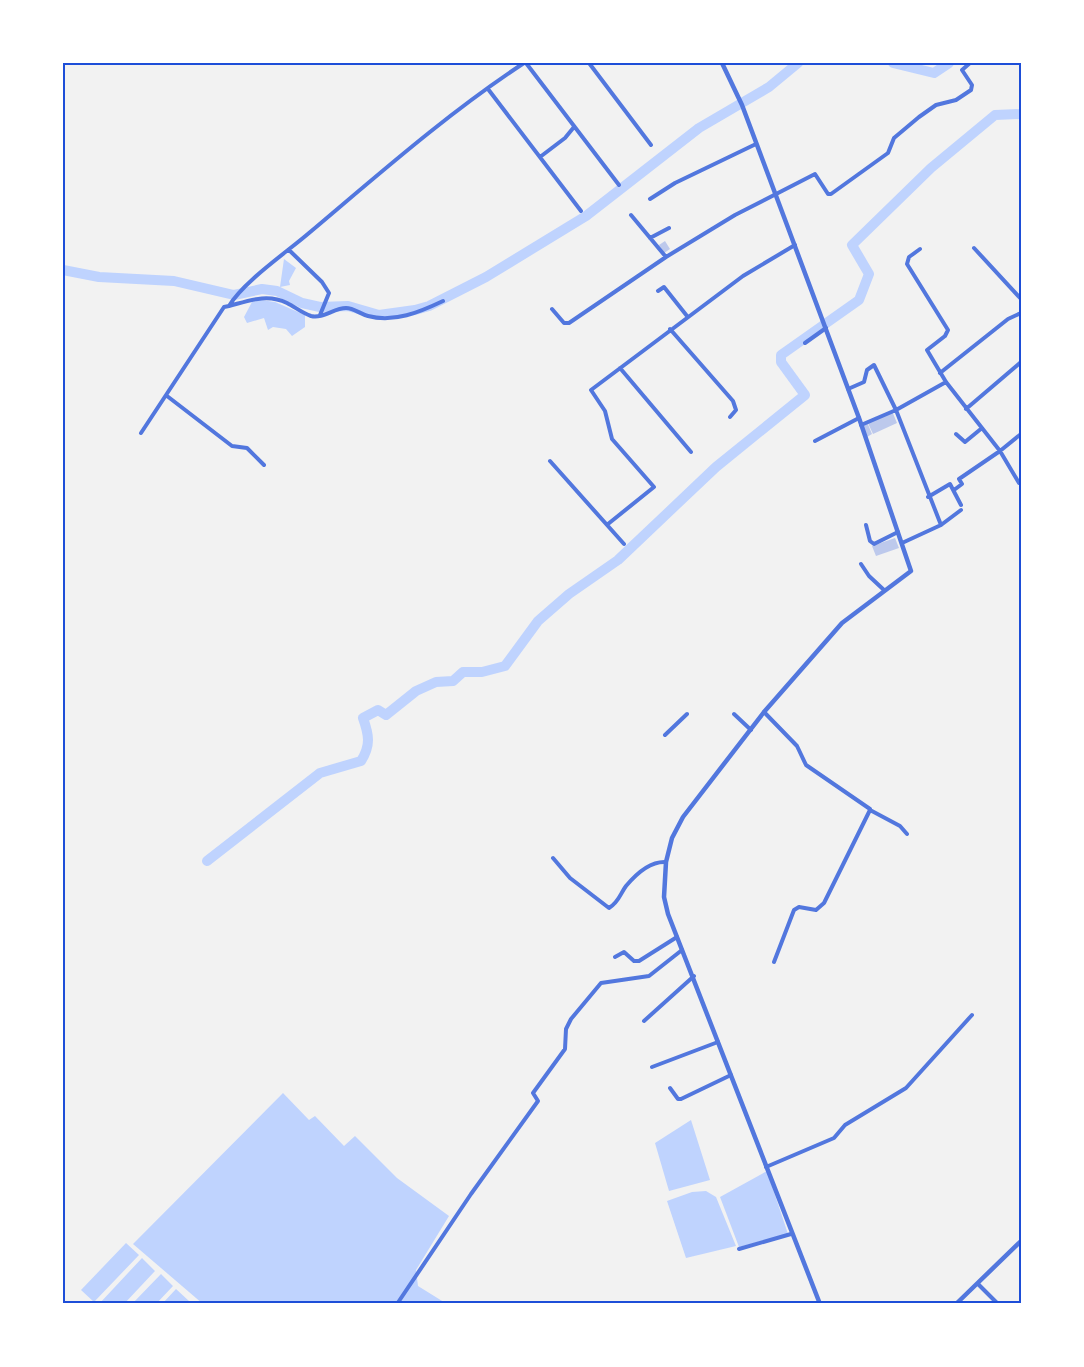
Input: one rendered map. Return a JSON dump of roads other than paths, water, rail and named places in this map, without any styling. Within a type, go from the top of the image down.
[{"type":"street","points":[[228,306],[239,293],[289,250],[435,128],[518,65],[525,63],[619,185]]},
{"type":"street","points":[[589,63],[651,145]]},
{"type":"street","points":[[722,63],[742,105],[795,245],[859,418],[911,571],[842,623],[764,712],[682,818],[672,838],[666,862],[664,897],[677,937],[820,1304]]},
{"type":"street","points":[[552,309],[564,323],[569,323],[666,257],[775,192],[815,174],[831,195],[888,153],[894,138],[919,117],[936,105],[956,100],[970,90],[972,84],[962,70],[970,63]]},
{"type":"street","points":[[488,89],[581,212]]},
{"type":"street","points":[[540,157],[565,138],[574,127]]},
{"type":"street","points":[[650,199],[675,183],[756,144]]},
{"type":"street","points":[[631,215],[666,257]]},
{"type":"street","points":[[650,238],[669,228]]},
{"type":"street","points":[[608,524],[654,487],[612,439],[605,411],[591,390],[687,316],[758,266],[795,245]]},
{"type":"street","points":[[974,248],[1021,299]]},
{"type":"street","points":[[920,249],[909,257],[907,264],[948,328],[948,333],[927,350],[946,382],[1000,451],[1019,483]]},
{"type":"street","points":[[289,250],[322,282],[329,293],[320,316]]},
{"type":"street","points":[[658,291],[664,287],[687,316]]},
{"type":"street","points":[[141,433],[224,307],[270,298],[286,302],[312,316],[320,316],[333,309],[347,308],[368,316],[393,318],[416,313],[443,301]]},
{"type":"street","points":[[940,373],[1008,319],[1021,313]]},
{"type":"street","points":[[805,343],[825,326]]},
{"type":"street","points":[[670,329],[734,401],[736,410],[730,417]]},
{"type":"street","points":[[966,409],[1021,362]]},
{"type":"street","points":[[848,388],[864,382],[867,370],[874,365],[896,410],[928,497],[941,525]]},
{"type":"street","points":[[620,368],[691,452]]},
{"type":"street","points":[[861,425],[896,410],[946,382]]},
{"type":"street","points":[[167,396],[232,446],[247,448],[264,465]]},
{"type":"street","points":[[815,441],[859,418]]},
{"type":"street","points":[[956,434],[965,442],[982,428]]},
{"type":"street","points":[[954,490],[962,484],[959,479],[1021,434]]},
{"type":"street","points":[[550,461],[624,544]]},
{"type":"street","points":[[902,543],[941,525],[961,507],[950,484],[928,497]]},
{"type":"street","points":[[866,525],[870,541],[874,544],[898,532]]},
{"type":"street","points":[[861,564],[869,576],[884,590]]},
{"type":"street","points":[[764,712],[797,746],[806,765],[870,810],[900,826],[907,834]]},
{"type":"street","points":[[665,735],[687,714]]},
{"type":"street","points":[[734,714],[751,730]]},
{"type":"street","points":[[774,962],[795,910],[799,907],[816,910],[824,903],[870,810]]},
{"type":"street","points":[[553,858],[570,878],[609,908],[620,899],[626,886],[651,864],[666,862]]},
{"type":"street","points":[[615,957],[624,952],[638,962],[677,937]]},
{"type":"street","points":[[397,1304],[538,1101],[533,1093],[565,1049],[566,1029],[571,1019],[601,983],[649,976],[682,950]]},
{"type":"street","points":[[644,1021],[694,976]]},
{"type":"street","points":[[766,1167],[834,1138],[845,1125],[906,1088],[972,1015]]},
{"type":"street","points":[[652,1067],[718,1042]]},
{"type":"street","points":[[670,1088],[678,1099],[681,1099],[732,1074]]},
{"type":"street","points":[[739,1249],[791,1234]]},
{"type":"street","points":[[957,1304],[1021,1241]]},
{"type":"street","points":[[978,1284],[998,1304]]},
{"type":"water","points":[[284,259],[296,268],[289,281],[290,285],[280,287]]},
{"type":"water","points":[[261,300],[275,302],[305,315],[305,327],[292,336],[286,329],[273,327],[268,330],[264,318],[247,323],[244,317],[252,302]]},
{"type":"water","points":[[283,1093],[309,1120],[315,1116],[344,1146],[355,1136],[397,1178],[449,1216],[416,1270],[418,1286],[447,1304],[203,1304],[133,1244]]},
{"type":"water","points":[[691,1120],[710,1180],[669,1191],[655,1143]]},
{"type":"water","points":[[767,1171],[788,1234],[739,1247],[720,1197]]},
{"type":"water","points":[[706,1191],[716,1197],[736,1246],[686,1258],[667,1201],[692,1192]]},
{"type":"water","points":[[126,1243],[139,1255],[94,1302],[81,1290]]},
{"type":"water","points":[[142,1258],[155,1271],[124,1304],[99,1304]]},
{"type":"water","points":[[161,1274],[173,1286],[156,1304],[132,1304]]},
{"type":"water","points":[[176,1289],[189,1301],[187,1304],[162,1304]]},
{"type":"waterway","points":[[63,270],[99,277],[174,281],[234,295],[262,289],[277,291],[302,303],[320,307],[348,306],[379,315],[415,310],[429,306],[486,277],[586,216],[699,128],[769,87],[798,63]]},
{"type":"waterway","points":[[893,63],[934,73],[949,63]]},
{"type":"waterway","points":[[207,861],[320,773],[361,761],[368,740],[363,718],[378,710],[386,715],[416,691],[436,682],[453,681],[463,672],[482,672],[505,666],[538,621],[569,594],[618,560],[716,467],[805,395],[781,362],[781,355],[859,300],[869,274],[852,245],[931,168],[995,115],[1021,114]]}]
